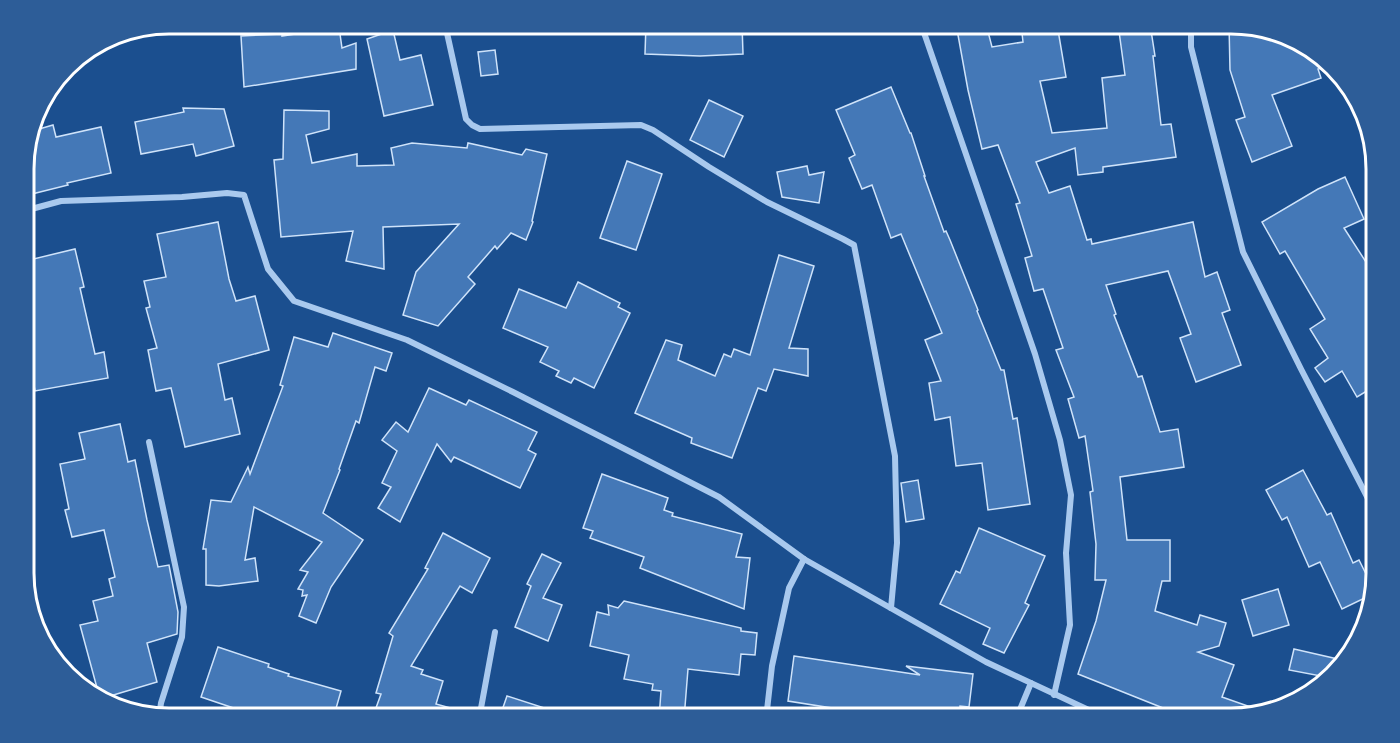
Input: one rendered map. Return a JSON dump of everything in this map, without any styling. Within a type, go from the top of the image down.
[{"type":"street","points":[[447,34],[466,119],[472,125],[480,129],[641,125],[653,130],[767,202],[854,245],[896,456],[897,543],[891,608]]},
{"type":"street","points":[[924,34],[1035,354],[1060,440],[1071,495],[1066,553],[1070,625],[1054,695]]},
{"type":"street","points":[[1191,34],[1191,47],[1243,252],[1300,369],[1366,495]]},
{"type":"street","points":[[35,209],[61,201],[182,197],[227,193],[244,195],[268,269],[294,301],[407,340],[719,497],[804,559],[986,662],[1083,708]]},
{"type":"street","points":[[149,442],[184,607],[182,637],[161,708]]},
{"type":"street","points":[[767,708],[772,666],[789,588],[804,559]]},
{"type":"street","points":[[481,708],[495,632]]},
{"type":"street","points":[[1021,708],[1031,683]]},
{"type":"building","points":[[282,34],[282,36],[340,34],[342,48],[356,43],[356,69],[244,87],[241,36]]},
{"type":"building","points":[[381,34],[394,34],[400,60],[421,55],[433,105],[384,116],[367,39]]},
{"type":"building","points":[[646,34],[742,34],[743,54],[700,56],[645,54]]},
{"type":"building","points":[[958,34],[989,34],[992,47],[1023,42],[1022,34],[1059,34],[1066,77],[1040,81],[1052,133],[1107,128],[1102,78],[1125,75],[1119,34],[1152,34],[1161,125],[1171,124],[1176,157],[1103,167],[1103,172],[1078,175],[1075,148],[1036,162],[1049,193],[1070,186],[1087,240],[1091,239],[1092,244],[1193,222],[1205,277],[1217,272],[1230,310],[1222,313],[1241,365],[1196,382],[1180,338],[1191,334],[1168,271],[1106,285],[1116,314],[1114,315],[1138,377],[1142,376],[1160,432],[1178,429],[1184,467],[1120,477],[1127,540],[1170,540],[1170,581],[1162,581],[1155,611],[1197,625],[1200,615],[1226,623],[1219,646],[1198,652],[1234,665],[1222,697],[1250,707],[1163,708],[1078,674],[1096,621],[1106,580],[1095,580],[1096,544],[1090,492],[1093,491],[1085,436],[1079,438],[1068,399],[1074,397],[1056,350],[1063,348],[1043,289],[1034,291],[1025,258],[1032,256],[1016,204],[1020,203],[998,145],[982,149]]},
{"type":"building","points":[[1229,34],[1257,37],[1290,48],[1320,68],[1318,69],[1321,78],[1272,95],[1292,146],[1252,162],[1236,120],[1245,117],[1230,70]]},
{"type":"building","points":[[495,50],[498,74],[481,76],[478,52]]},
{"type":"building","points":[[891,87],[911,133],[944,232],[946,231],[950,240],[1001,370],[1004,370],[1013,419],[1017,418],[1030,504],[988,510],[982,463],[956,466],[950,417],[935,420],[929,383],[941,381],[925,340],[942,333],[901,234],[891,238],[872,185],[862,189],[849,158],[855,155],[836,110]]},
{"type":"building","points":[[709,100],[743,116],[724,157],[690,140]]},
{"type":"building","points":[[183,108],[224,109],[234,146],[196,156],[193,144],[141,154],[135,122],[184,112]]},
{"type":"building","points":[[284,110],[329,111],[329,129],[306,135],[312,163],[357,154],[357,166],[394,165],[391,148],[412,143],[467,148],[468,143],[522,155],[526,149],[547,154],[533,222],[526,240],[511,233],[497,249],[495,246],[468,277],[475,284],[438,326],[403,315],[416,272],[459,224],[383,227],[384,269],[346,261],[353,231],[281,237],[274,160],[283,159]]},
{"type":"building","points":[[53,125],[56,137],[101,127],[111,173],[35,193],[35,160],[41,128]]},
{"type":"building","points":[[627,161],[662,174],[636,250],[600,238]]},
{"type":"building","points":[[807,166],[809,175],[824,172],[819,203],[782,197],[777,172]]},
{"type":"building","points":[[1345,177],[1364,219],[1344,228],[1366,262],[1366,392],[1357,397],[1342,371],[1325,382],[1315,368],[1328,358],[1310,329],[1325,319],[1285,251],[1280,254],[1262,222],[1318,189]]},
{"type":"building","points":[[218,222],[229,279],[236,301],[255,296],[269,350],[218,364],[225,400],[232,398],[240,434],[185,447],[171,388],[156,391],[148,350],[157,348],[146,308],[150,307],[144,281],[166,277],[157,234]]},
{"type":"building","points":[[75,249],[84,287],[80,288],[95,354],[104,352],[108,378],[35,391],[35,259]]},
{"type":"building","points":[[779,255],[814,266],[789,348],[808,349],[808,376],[774,369],[766,391],[758,388],[732,458],[691,443],[692,438],[635,413],[666,340],[682,345],[678,360],[715,376],[724,354],[731,357],[734,349],[750,355]]},
{"type":"building","points":[[578,282],[620,303],[618,307],[630,313],[594,388],[574,378],[571,383],[556,376],[559,371],[540,362],[548,347],[503,328],[519,289],[566,308]]},
{"type":"building","points":[[333,333],[392,353],[386,371],[375,367],[359,423],[356,421],[323,513],[363,540],[331,587],[316,623],[299,616],[307,595],[302,596],[303,590],[298,589],[308,572],[300,570],[322,542],[254,507],[245,560],[255,558],[258,581],[219,586],[206,585],[206,549],[203,549],[211,500],[231,502],[248,467],[250,474],[283,386],[280,385],[294,337],[328,347]]},
{"type":"building","points":[[429,388],[466,405],[469,400],[537,432],[528,450],[536,454],[520,488],[454,457],[451,462],[437,444],[400,522],[378,508],[391,487],[382,483],[397,451],[382,440],[396,422],[408,432]]},
{"type":"building","points":[[120,424],[128,462],[135,460],[158,567],[169,565],[178,612],[177,634],[147,643],[157,682],[112,696],[97,688],[80,625],[98,621],[93,601],[113,596],[109,579],[115,577],[104,530],[72,537],[65,510],[69,509],[60,464],[85,459],[79,433]]},
{"type":"building","points":[[1303,470],[1327,515],[1331,513],[1353,563],[1359,560],[1366,574],[1363,599],[1342,609],[1320,562],[1309,567],[1287,517],[1282,520],[1266,490]]},
{"type":"building","points":[[602,474],[668,498],[664,510],[673,513],[672,516],[742,534],[736,557],[750,558],[744,609],[640,568],[644,557],[590,538],[593,531],[583,528]]},
{"type":"building","points":[[918,480],[924,519],[906,522],[901,483]]},
{"type":"building","points":[[979,528],[1045,556],[1025,603],[1029,605],[1004,653],[983,644],[990,628],[940,604],[956,571],[960,573]]},
{"type":"building","points":[[443,533],[490,558],[472,593],[460,586],[411,666],[423,670],[421,674],[443,681],[436,704],[450,708],[376,708],[381,694],[376,693],[393,636],[389,633],[428,569],[425,568]]},
{"type":"building","points":[[542,554],[561,563],[543,598],[562,605],[548,641],[515,627],[531,586],[527,584]]},
{"type":"building","points":[[1278,589],[1289,625],[1253,636],[1242,600]]},
{"type":"building","points":[[624,601],[757,633],[755,655],[741,654],[739,675],[688,669],[685,708],[660,708],[661,691],[652,690],[653,684],[624,679],[629,655],[590,646],[597,612],[609,615],[608,605],[618,608]]},
{"type":"building","points":[[218,647],[269,664],[268,667],[289,674],[288,676],[341,691],[336,708],[234,708],[201,697]]},
{"type":"building","points":[[1294,649],[1336,659],[1319,676],[1289,670]]},
{"type":"building","points":[[794,656],[920,675],[906,666],[973,674],[969,707],[832,708],[788,701]]},
{"type":"building","points":[[507,696],[544,708],[503,708]]}]
